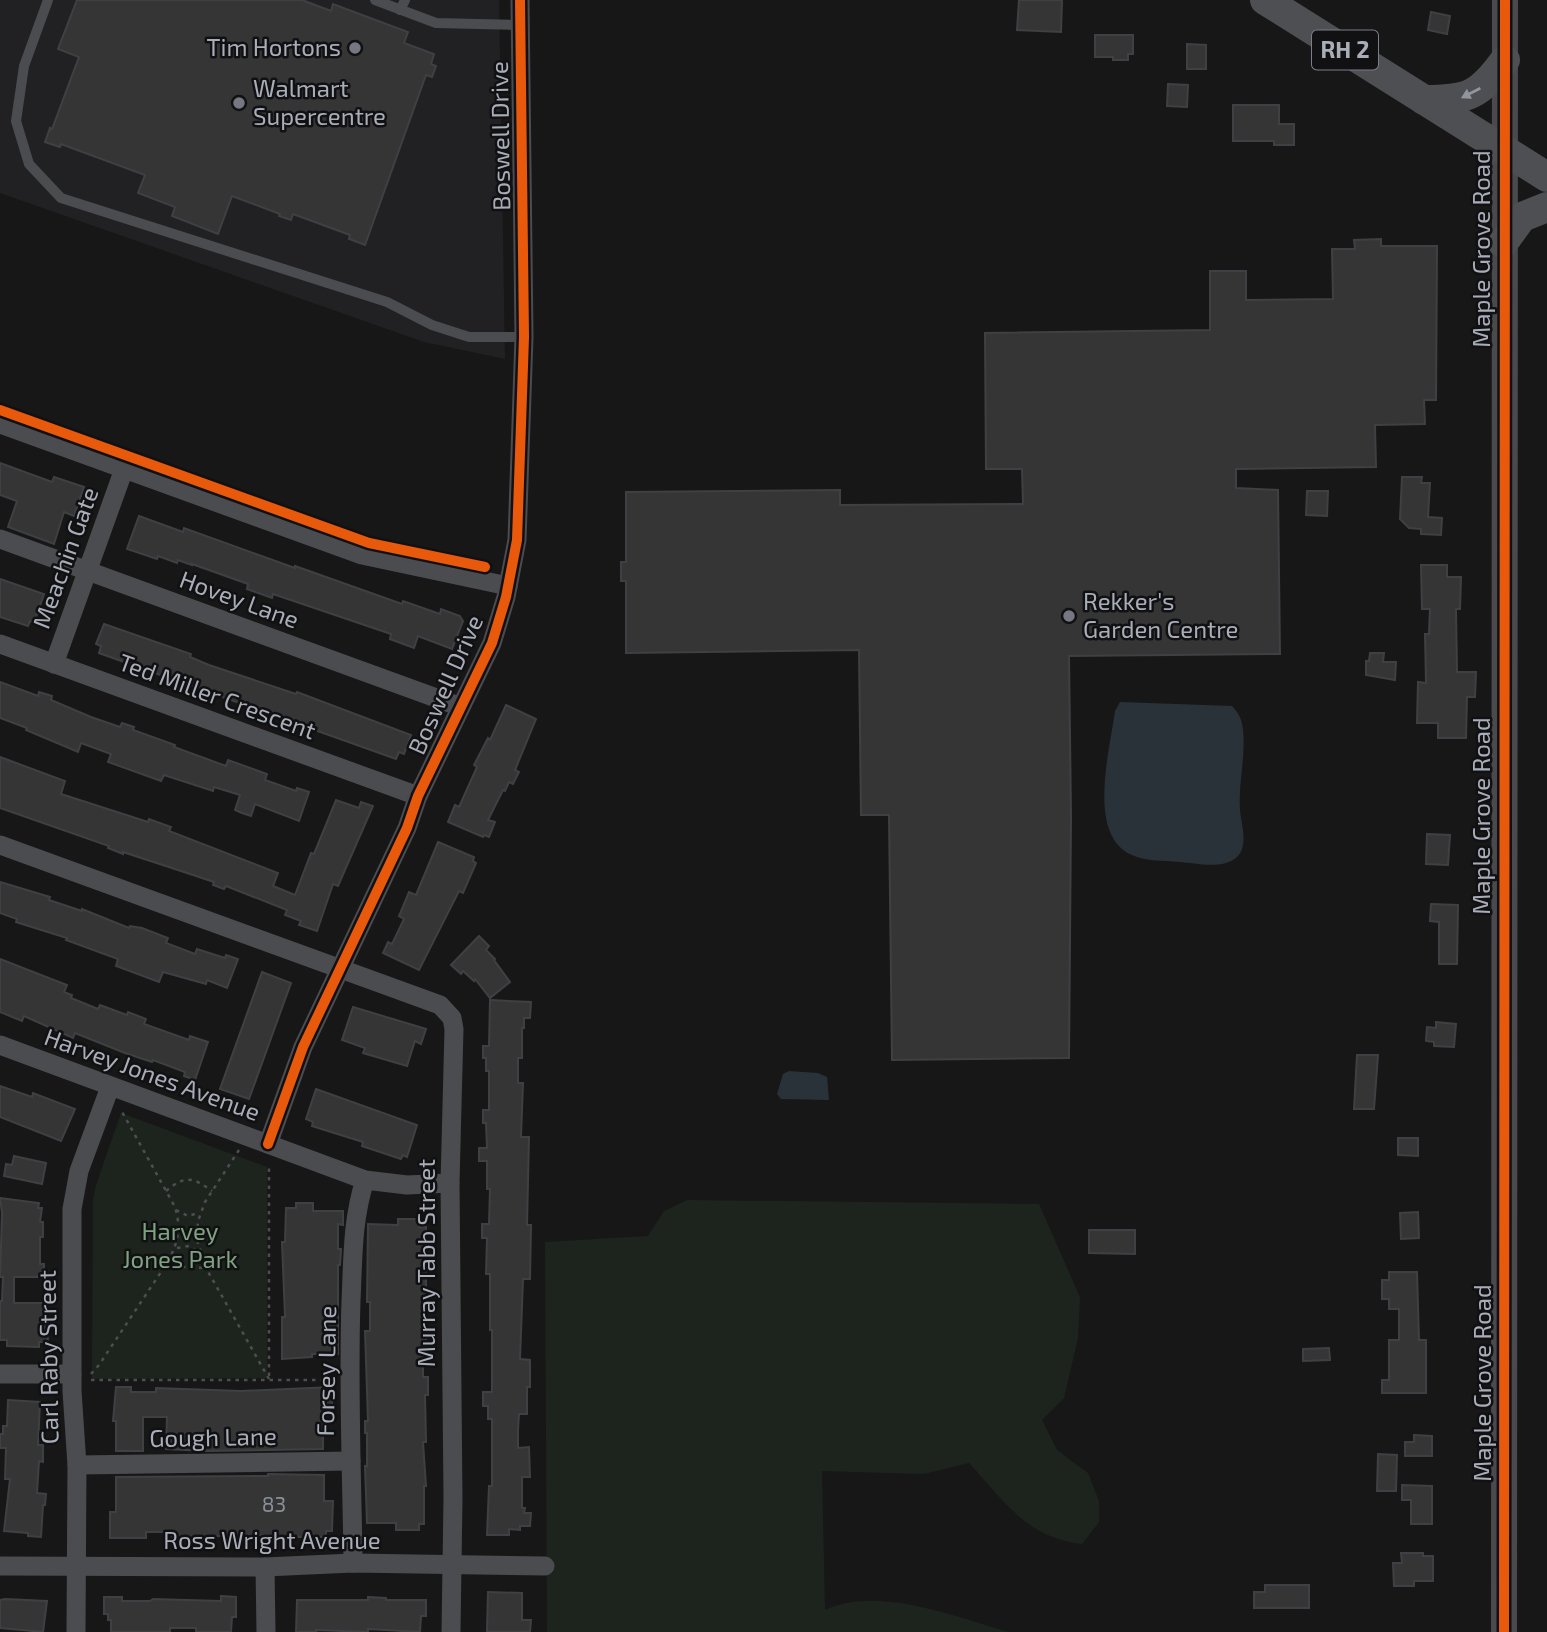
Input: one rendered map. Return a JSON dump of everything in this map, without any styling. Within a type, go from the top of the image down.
[{"type":"main road","name":"RH 2","points":[[1265,0],[1547,177]]},
{"type":"main road","points":[[1424,100],[1454,100],[1471,94],[1489,82],[1505,60]]},
{"type":"main road","points":[[1503,243],[1522,217],[1547,207]]},
{"type":"street","name":"Boswell Drive","points":[[268,1144],[303,1047],[407,828],[418,796],[492,643],[508,586],[517,540],[520,503],[524,337],[520,0]]},
{"type":"street","name":"Maple Grove Road","points":[[1504,0],[1504,1632]]},
{"type":"street","points":[[0,424],[362,555],[508,586]]},
{"type":"street","name":"Meachin Gate","points":[[54,664],[124,469]]},
{"type":"street","name":"Hovey Lane","points":[[0,539],[461,707]]},
{"type":"street","name":"Ted Miller Crescent","points":[[0,645],[418,796]]},
{"type":"street","points":[[0,845],[340,968]]},
{"type":"street","name":"Murray Tabb Street","points":[[340,968],[440,1005],[452,1018],[454,1029],[450,1183],[453,1566],[451,1632]]},
{"type":"street","name":"Harvey Jones Avenue","points":[[0,1045],[365,1180],[407,1185],[450,1183]]},
{"type":"street","name":"Carl Raby Street","points":[[76,1632],[77,1465],[81,1374],[72,1209],[79,1171],[110,1087]]},
{"type":"street","name":"Forsey Lane","points":[[353,1563],[349,1380],[354,1226],[365,1180]]},
{"type":"street","points":[[0,1374],[81,1374]]},
{"type":"street","name":"Gough Lane","points":[[77,1465],[351,1461]]},
{"type":"street","name":"Ross Wright Avenue","points":[[0,1566],[265,1567],[353,1563],[545,1566]]},
{"type":"street","points":[[265,1567],[266,1632]]},
{"type":"lane","points":[[48,0],[24,66],[16,121],[29,164],[61,198],[387,302],[432,325],[469,337],[524,337]]},
{"type":"lane","points":[[375,0],[403,5],[436,23],[521,25]]},
{"type":"path","points":[[81,1374],[105,1357],[175,1250],[178,1221],[175,1209],[121,1110]]},
{"type":"path","points":[[244,1135],[238,1153],[201,1211],[197,1240],[206,1268],[269,1379]]},
{"type":"path","points":[[269,1164],[269,1379]]},
{"type":"path","points":[[166,1191],[180,1180],[186,1180],[199,1182],[212,1191]]},
{"type":"path","points":[[175,1209],[188,1216],[201,1211]]},
{"type":"path","points":[[175,1250],[184,1245],[200,1253]]},
{"type":"path","points":[[165,1266],[206,1268]]},
{"type":"path","points":[[91,1380],[349,1380]]},
{"type":"shaded area","points":[[0,0],[499,0],[505,359],[424,342],[0,193]]},
{"type":"shaded area","points":[[1120,702],[1232,706],[1237,712],[1242,723],[1244,740],[1240,800],[1243,847],[1237,857],[1217,865],[1143,859],[1118,845],[1109,830],[1104,790],[1115,711]]},
{"type":"shaded area","points":[[789,1071],[818,1073],[827,1077],[829,1100],[781,1099],[777,1094],[783,1074]]},
{"type":"green space","name":"Harvey Jones Park","points":[[121,1113],[267,1167],[267,1378],[92,1379],[93,1200]]},
{"type":"green space","points":[[687,1200],[1039,1204],[1080,1297],[1078,1338],[1064,1398],[1042,1420],[1057,1450],[1088,1473],[1099,1501],[1099,1522],[1082,1544],[1046,1534],[1031,1526],[1006,1504],[969,1463],[924,1474],[822,1471],[825,1610],[845,1603],[892,1602],[941,1612],[1008,1632],[547,1632],[545,1242],[648,1236],[664,1211]]},
{"type":"building","name":"Walmart Supercentre","points":[[77,0],[302,0],[331,11],[333,4],[408,32],[404,43],[434,54],[431,64],[436,66],[432,77],[426,75],[365,245],[349,239],[350,235],[293,214],[291,220],[232,196],[218,234],[172,216],[175,207],[138,193],[145,175],[61,144],[60,147],[45,142],[79,57],[58,49]]},
{"type":"building","points":[[1019,0],[1062,0],[1061,32],[1017,30]]},
{"type":"building","points":[[1431,12],[1450,16],[1447,34],[1428,30]]},
{"type":"building","points":[[1095,35],[1133,35],[1133,54],[1128,54],[1128,60],[1095,57]]},
{"type":"building","points":[[1187,44],[1206,45],[1206,69],[1187,69]]},
{"type":"building","points":[[1168,84],[1188,85],[1187,107],[1167,106]]},
{"type":"building","points":[[1233,105],[1279,105],[1279,124],[1294,124],[1294,145],[1274,145],[1274,141],[1233,141]]},
{"type":"building","name":"Rekker's Garden Centre","points":[[1381,239],[1381,246],[1437,246],[1436,400],[1424,400],[1425,424],[1375,425],[1376,467],[1236,469],[1236,488],[1278,490],[1280,654],[1069,656],[1069,1058],[892,1060],[889,815],[861,815],[859,650],[626,653],[626,581],[621,581],[621,562],[626,562],[626,492],[840,490],[840,505],[1023,504],[1022,469],[986,469],[985,333],[1210,330],[1210,271],[1246,271],[1246,300],[1333,299],[1332,249],[1355,249],[1354,240]]},
{"type":"building","points":[[0,463],[52,482],[54,477],[84,487],[74,516],[64,512],[54,544],[8,527],[17,501],[0,495]]},
{"type":"building","points":[[1402,477],[1422,477],[1421,483],[1430,483],[1428,517],[1442,518],[1441,535],[1421,534],[1421,529],[1409,528],[1400,519]]},
{"type":"building","points":[[1307,491],[1328,491],[1327,516],[1306,515]]},
{"type":"building","points":[[139,516],[183,532],[184,528],[402,604],[403,601],[440,614],[441,609],[460,616],[463,621],[452,649],[418,636],[414,648],[390,639],[391,634],[273,594],[272,598],[247,589],[248,584],[192,564],[178,560],[177,563],[158,556],[157,559],[127,549]]},
{"type":"building","points":[[1421,565],[1447,565],[1447,577],[1461,577],[1460,609],[1456,609],[1457,672],[1476,672],[1475,697],[1467,697],[1466,738],[1438,738],[1438,723],[1417,723],[1418,682],[1426,683],[1425,634],[1429,634],[1430,609],[1422,609]]},
{"type":"building","points":[[0,579],[44,594],[34,623],[30,621],[28,626],[0,617]]},
{"type":"building","points":[[104,624],[191,654],[190,657],[209,665],[296,694],[297,692],[411,735],[404,754],[399,752],[396,759],[99,653],[101,646],[96,644]]},
{"type":"building","points":[[1370,653],[1384,653],[1383,662],[1396,662],[1395,680],[1366,675],[1366,661],[1369,661]]},
{"type":"building","points":[[0,682],[38,696],[39,692],[52,696],[51,700],[91,717],[120,727],[122,723],[134,727],[133,730],[175,745],[174,747],[226,766],[228,760],[267,774],[265,780],[296,791],[297,788],[309,792],[299,821],[255,804],[251,816],[242,813],[235,810],[240,795],[214,787],[213,791],[164,775],[161,781],[108,762],[111,754],[81,743],[78,752],[0,718]]},
{"type":"building","points":[[506,705],[536,719],[515,770],[519,772],[513,784],[509,782],[505,791],[503,790],[488,820],[495,822],[489,837],[483,837],[448,822],[455,805],[459,807],[477,767],[474,765],[488,738],[490,740]]},
{"type":"building","points":[[0,757],[65,781],[61,794],[171,827],[169,831],[278,873],[273,886],[295,895],[336,800],[359,808],[361,802],[373,806],[338,886],[333,884],[317,931],[299,925],[301,921],[285,915],[287,910],[226,886],[224,889],[213,885],[214,882],[123,854],[108,848],[109,846],[0,808]]},
{"type":"building","points":[[1427,834],[1450,835],[1448,865],[1426,864]]},
{"type":"building","points":[[438,842],[474,857],[473,861],[476,863],[463,893],[459,891],[419,970],[383,953],[388,942],[392,944],[404,919],[399,916],[409,892],[416,895]]},
{"type":"building","points":[[0,882],[50,897],[49,900],[82,909],[129,928],[142,928],[168,938],[166,943],[195,954],[197,949],[225,958],[226,955],[238,959],[227,988],[207,980],[206,984],[163,972],[159,982],[116,966],[118,959],[66,940],[67,938],[16,922],[17,919],[0,913]]},
{"type":"building","points":[[1431,904],[1458,905],[1457,964],[1439,964],[1439,922],[1430,921]]},
{"type":"building","points":[[479,936],[489,946],[486,950],[510,982],[490,998],[475,979],[474,981],[463,971],[461,974],[451,965]]},
{"type":"building","points":[[0,959],[67,985],[64,992],[72,995],[71,998],[98,1009],[100,1005],[127,1015],[128,1012],[146,1019],[144,1024],[189,1040],[190,1036],[208,1042],[195,1080],[184,1076],[185,1072],[153,1060],[152,1062],[125,1053],[75,1033],[73,1038],[24,1016],[22,1021],[0,1012]]},
{"type":"building","points":[[262,972],[291,983],[249,1099],[220,1089]]},
{"type":"building","points":[[490,1000],[531,1002],[530,1018],[524,1018],[522,1028],[522,1058],[518,1058],[518,1083],[523,1083],[521,1137],[529,1137],[527,1225],[531,1225],[530,1279],[523,1279],[520,1359],[530,1360],[530,1387],[527,1387],[527,1414],[519,1414],[518,1448],[529,1447],[530,1477],[522,1477],[522,1508],[525,1508],[524,1513],[531,1513],[530,1526],[520,1526],[520,1530],[509,1529],[509,1535],[487,1535],[489,1486],[492,1486],[492,1419],[488,1419],[488,1406],[483,1406],[483,1392],[492,1392],[492,1330],[490,1274],[486,1274],[487,1238],[482,1238],[482,1224],[489,1224],[490,1189],[487,1189],[487,1161],[479,1161],[479,1148],[487,1148],[483,1110],[489,1110],[489,1071],[486,1071],[483,1046],[489,1046]]},
{"type":"building","points":[[353,1007],[426,1029],[421,1044],[415,1041],[407,1066],[363,1053],[365,1048],[342,1040]]},
{"type":"building","points":[[1436,1022],[1456,1024],[1454,1047],[1434,1046],[1434,1042],[1426,1041],[1427,1027],[1436,1028]]},
{"type":"building","points":[[1357,1055],[1378,1055],[1374,1109],[1354,1109]]},
{"type":"building","points":[[0,1086],[32,1097],[33,1093],[75,1109],[61,1141],[0,1117]]},
{"type":"building","points":[[316,1089],[417,1125],[407,1157],[403,1155],[401,1159],[362,1146],[363,1142],[312,1126],[313,1122],[306,1119]]},
{"type":"building","points":[[1398,1138],[1418,1138],[1418,1156],[1398,1155]]},
{"type":"building","points":[[14,1156],[46,1163],[42,1184],[4,1176],[6,1164],[12,1165]]},
{"type":"building","points":[[0,1198],[39,1203],[38,1208],[42,1208],[40,1264],[44,1264],[44,1277],[14,1277],[14,1303],[46,1303],[48,1342],[39,1342],[39,1347],[7,1346],[7,1340],[0,1340],[3,1277],[0,1277]]},
{"type":"building","points":[[296,1203],[313,1203],[313,1211],[343,1211],[343,1225],[338,1224],[338,1249],[341,1249],[338,1265],[338,1354],[312,1354],[312,1357],[282,1359],[282,1317],[285,1317],[282,1242],[285,1242],[286,1208],[296,1208]]},
{"type":"building","points":[[1418,1212],[1419,1238],[1401,1239],[1400,1213]]},
{"type":"building","points":[[398,1219],[419,1219],[419,1227],[426,1227],[426,1350],[423,1350],[423,1377],[428,1377],[428,1395],[425,1395],[426,1442],[423,1442],[426,1486],[424,1524],[419,1524],[419,1530],[396,1530],[396,1523],[367,1523],[365,1331],[370,1331],[370,1302],[367,1302],[368,1224],[398,1225]]},
{"type":"building","points":[[1089,1230],[1135,1230],[1135,1254],[1089,1253]]},
{"type":"building","points":[[1389,1272],[1417,1272],[1419,1340],[1426,1340],[1426,1393],[1382,1393],[1382,1380],[1389,1380],[1389,1340],[1399,1340],[1399,1309],[1389,1309],[1389,1299],[1382,1299],[1382,1280],[1389,1280]]},
{"type":"building","points":[[1329,1348],[1330,1360],[1303,1361],[1303,1349]]},
{"type":"building","points":[[116,1387],[131,1387],[131,1392],[156,1392],[156,1388],[241,1391],[332,1387],[332,1412],[323,1412],[323,1449],[166,1449],[167,1417],[143,1417],[143,1451],[116,1451],[116,1421],[113,1421]]},
{"type":"building","points":[[8,1400],[40,1402],[38,1445],[43,1445],[43,1462],[39,1461],[37,1493],[46,1494],[41,1537],[4,1531],[10,1479],[5,1479],[6,1448],[0,1448],[0,1434],[3,1434],[3,1426],[7,1426]]},
{"type":"building","points":[[1414,1435],[1432,1436],[1432,1456],[1405,1456],[1405,1442],[1414,1442]]},
{"type":"building","points":[[1378,1454],[1397,1455],[1396,1491],[1377,1491]]},
{"type":"building","points":[[324,1475],[324,1501],[333,1501],[332,1531],[326,1531],[326,1537],[172,1537],[171,1532],[146,1532],[146,1538],[110,1538],[110,1512],[116,1512],[116,1477]]},
{"type":"building","points":[[1402,1485],[1432,1486],[1432,1524],[1411,1524],[1411,1500],[1402,1500]]},
{"type":"building","points":[[1401,1553],[1433,1556],[1433,1581],[1414,1581],[1414,1586],[1394,1586],[1393,1563],[1402,1563]]},
{"type":"building","points":[[1265,1585],[1309,1585],[1309,1608],[1254,1608],[1254,1592],[1265,1592]]},
{"type":"building","points":[[488,1592],[522,1593],[522,1620],[531,1620],[530,1632],[487,1632]]},
{"type":"building","points":[[221,1596],[236,1597],[236,1617],[232,1617],[231,1632],[196,1632],[196,1628],[170,1628],[170,1632],[111,1632],[111,1620],[108,1620],[108,1614],[104,1614],[104,1597],[122,1597],[122,1601],[221,1601]]},
{"type":"building","points":[[368,1597],[426,1600],[426,1616],[421,1616],[420,1632],[368,1629],[368,1632],[296,1632],[297,1600],[368,1600]]},
{"type":"building","points":[[0,1600],[47,1601],[43,1632],[0,1628]]},
{"type":"cycle path","points":[[268,1144],[303,1047],[407,828],[418,796],[492,643],[506,597],[517,540],[524,337],[520,0]]},
{"type":"cycle path","points":[[1504,1632],[1505,0]]},
{"type":"cycle path","points":[[0,410],[369,543],[485,567]]},
{"type":"place","name":"Tim Hortons","points":[[355,48]]},
{"type":"place","name":"Walmart Supercentre","points":[[239,103]]},
{"type":"place","name":"Rekker's Garden Centre","points":[[1069,616]]}]
